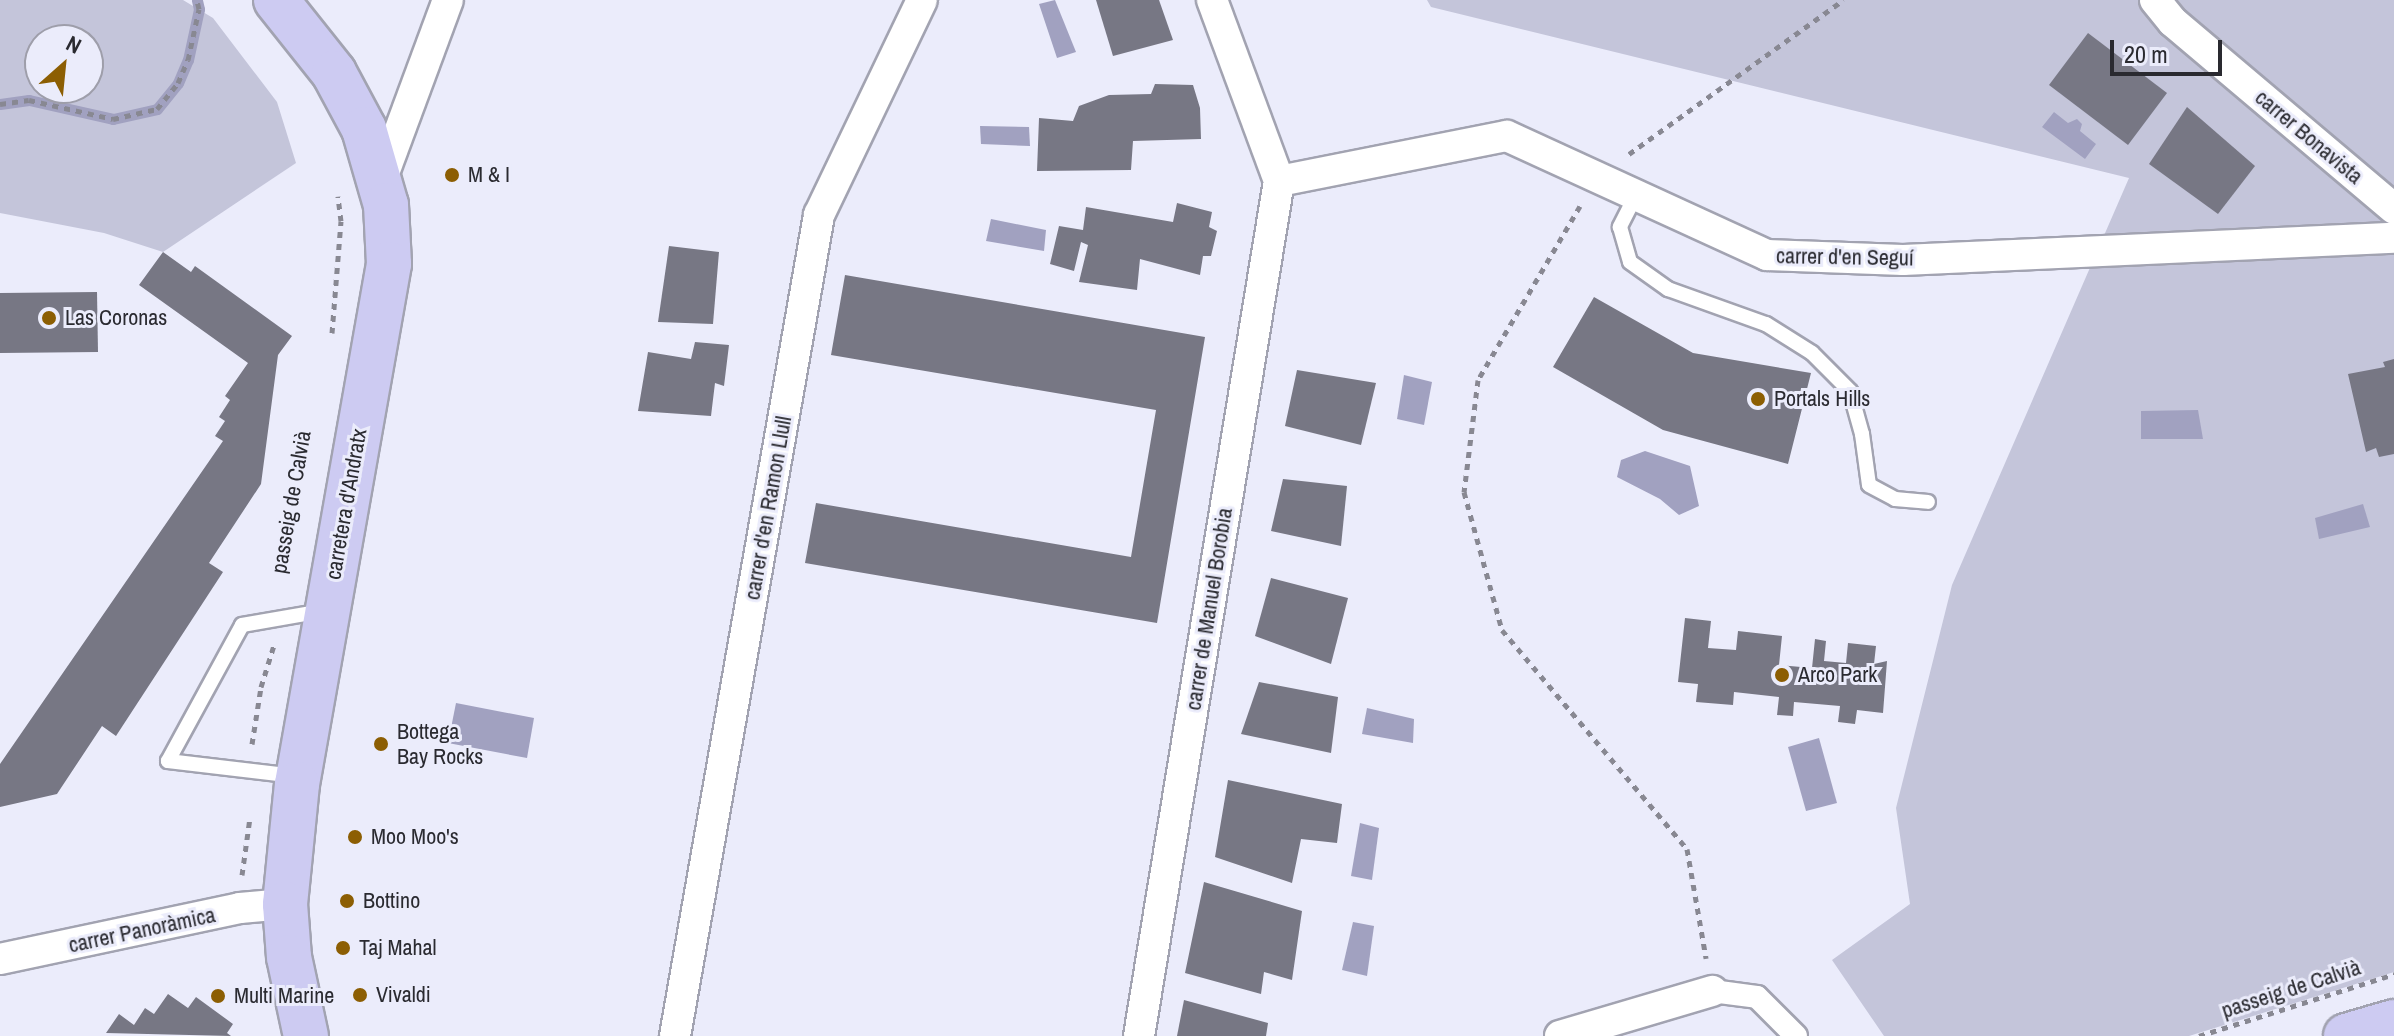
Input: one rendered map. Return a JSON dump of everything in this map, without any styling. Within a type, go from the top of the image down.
[{"type":"main road","name":"carretera d'Andratx","points":[[276,0],[334,73],[364,129],[381,181],[389,264],[298,776],[285,904],[289,957],[306,1036]]},
{"type":"main road","points":[[2346,1036],[2394,1022]]},
{"type":"street","points":[[381,181],[448,0]]},
{"type":"street","name":"carrer d'en Ramon Llull","points":[[675,1036],[819,215],[922,0]]},
{"type":"street","points":[[1212,0],[1279,181]]},
{"type":"street","name":"carrer Bonavista","points":[[2155,0],[2173,22],[2394,209]]},
{"type":"street","name":"carrer d'en Seguí","points":[[1279,181],[1507,136],[1767,255],[1903,260],[2394,238]]},
{"type":"street","name":"carrer de Manuel Borobia","points":[[1139,1036],[1279,181]]},
{"type":"street","name":"carrer Panoràmica","points":[[0,959],[240,908],[285,904]]},
{"type":"street","points":[[1560,1036],[1712,991],[1757,997],[1796,1036]]},
{"type":"lane","points":[[1636,195],[1620,227],[1630,262],[1668,289],[1766,324],[1812,353],[1850,391],[1862,434],[1869,485],[1895,499],[1928,502]]},
{"type":"lane","points":[[298,776],[168,761],[242,625],[326,611]]},
{"type":"path","points":[[0,104],[29,100],[113,119],[157,109],[178,83],[188,60],[199,9],[197,0]]},
{"type":"path","points":[[1712,991],[1687,849],[1502,630],[1464,492],[1478,380],[1597,177],[1843,0]]},
{"type":"path","points":[[331,340],[341,221],[337,190]]},
{"type":"path","points":[[240,908],[243,848],[257,786],[252,748],[261,687],[283,618]]},
{"type":"path","name":"passeig de Calvià","points":[[2199,1036],[2394,974]]},
{"type":"shaded area","points":[[0,0],[183,0],[213,18],[277,102],[296,163],[163,252],[104,233],[0,213]]},
{"type":"shaded area","points":[[1055,0],[1076,52],[1057,58],[1039,4]]},
{"type":"shaded area","points":[[1427,0],[2394,0],[2394,972],[2189,1036],[1884,1036],[1832,960],[1910,904],[1896,808],[1952,585],[2129,178],[1431,7]]},
{"type":"shaded area","points":[[2054,112],[2068,123],[2077,119],[2082,124],[2080,131],[2096,144],[2085,159],[2042,127]]},
{"type":"shaded area","points":[[980,126],[1029,127],[1030,146],[981,144]]},
{"type":"shaded area","points":[[991,219],[1046,230],[1044,251],[986,241]]},
{"type":"shaded area","points":[[1404,375],[1432,382],[1424,425],[1397,419]]},
{"type":"shaded area","points":[[2198,410],[2203,439],[2141,439],[2141,411]]},
{"type":"shaded area","points":[[1645,451],[1690,466],[1699,506],[1679,515],[1660,499],[1617,477],[1621,460]]},
{"type":"shaded area","points":[[2363,504],[2370,527],[2319,539],[2315,518]]},
{"type":"shaded area","points":[[456,703],[534,718],[527,758],[448,743]]},
{"type":"shaded area","points":[[1367,708],[1414,719],[1413,743],[1362,734]]},
{"type":"shaded area","points":[[1819,738],[1837,803],[1806,811],[1788,747]]},
{"type":"shaded area","points":[[1360,823],[1379,828],[1372,880],[1351,876]]},
{"type":"shaded area","points":[[1353,922],[1374,926],[1367,976],[1342,970]]},
{"type":"building","points":[[1096,0],[1159,0],[1173,40],[1113,56]]},
{"type":"building","points":[[2088,33],[2167,93],[2128,145],[2049,85]]},
{"type":"building","points":[[1155,84],[1193,85],[1200,108],[1201,139],[1133,141],[1131,170],[1037,171],[1039,118],[1073,121],[1079,106],[1109,95],[1151,94]]},
{"type":"building","points":[[2187,107],[2255,166],[2218,214],[2149,164]]},
{"type":"building","points":[[1177,203],[1212,212],[1209,227],[1217,231],[1211,256],[1203,256],[1200,275],[1140,259],[1137,290],[1079,282],[1088,245],[1081,242],[1074,271],[1050,264],[1059,226],[1083,230],[1086,207],[1173,222]]},
{"type":"building","points":[[669,246],[719,252],[713,324],[658,322]]},
{"type":"building","points":[[163,252],[191,272],[195,266],[292,336],[278,355],[261,484],[209,563],[223,572],[116,736],[102,726],[57,794],[0,807],[0,764],[223,441],[215,436],[225,421],[219,417],[230,400],[225,396],[248,363],[139,285]]},
{"type":"building","points":[[845,275],[1205,337],[1157,623],[805,563],[816,503],[1131,557],[1156,410],[831,355]]},
{"type":"building","name":"Las Coronas","points":[[97,292],[98,352],[0,353],[0,293]]},
{"type":"building","points":[[1594,297],[1693,353],[1811,373],[1788,464],[1663,430],[1553,367]]},
{"type":"building","points":[[695,342],[729,345],[724,386],[715,383],[711,416],[638,411],[648,352],[691,359]]},
{"type":"building","points":[[2394,359],[2394,454],[2379,457],[2376,448],[2366,452],[2348,374],[2385,367],[2383,362]]},
{"type":"building","points":[[1297,370],[1376,383],[1361,445],[1285,426]]},
{"type":"building","points":[[1283,479],[1347,486],[1341,546],[1271,531]]},
{"type":"building","points":[[1271,578],[1348,598],[1331,664],[1255,636]]},
{"type":"building","name":"Arco Park","points":[[1685,618],[1711,621],[1708,648],[1736,650],[1738,631],[1782,636],[1779,665],[1812,668],[1815,639],[1826,641],[1824,661],[1846,663],[1848,643],[1876,646],[1874,664],[1887,661],[1883,713],[1857,710],[1855,724],[1838,722],[1840,706],[1794,702],[1793,716],[1777,715],[1779,697],[1734,692],[1733,705],[1696,702],[1698,684],[1678,682]]},
{"type":"building","points":[[1259,682],[1338,697],[1331,753],[1241,734]]},
{"type":"building","points":[[1228,780],[1342,804],[1337,843],[1301,839],[1292,883],[1215,857]]},
{"type":"building","points":[[1204,882],[1302,911],[1292,980],[1264,972],[1261,994],[1185,973]]},
{"type":"building","points":[[168,994],[188,1008],[196,997],[233,1024],[227,1033],[231,1036],[106,1033],[119,1014],[134,1025],[145,1008],[154,1014]]},
{"type":"building","points":[[1184,1000],[1268,1023],[1266,1036],[1177,1036]]},
{"type":"waterway","points":[[0,104],[29,100],[113,119],[157,109],[178,83],[188,60],[199,9],[197,0]]},
{"type":"place","name":"M & I","points":[[452,175]]},
{"type":"place","name":"Las Coronas","points":[[49,318]]},
{"type":"place","name":"Portals Hills","points":[[1758,399]]},
{"type":"place","name":"Arco Park","points":[[1782,675]]},
{"type":"place","name":"Bottega Bay Rocks","points":[[381,744]]},
{"type":"place","name":"Moo Moo's","points":[[355,837]]},
{"type":"place","name":"Bottino","points":[[347,901]]},
{"type":"place","name":"Taj Mahal","points":[[343,948]]},
{"type":"place","name":"Vivaldi","points":[[360,995]]},
{"type":"place","name":"Multi Marine","points":[[218,996]]}]
